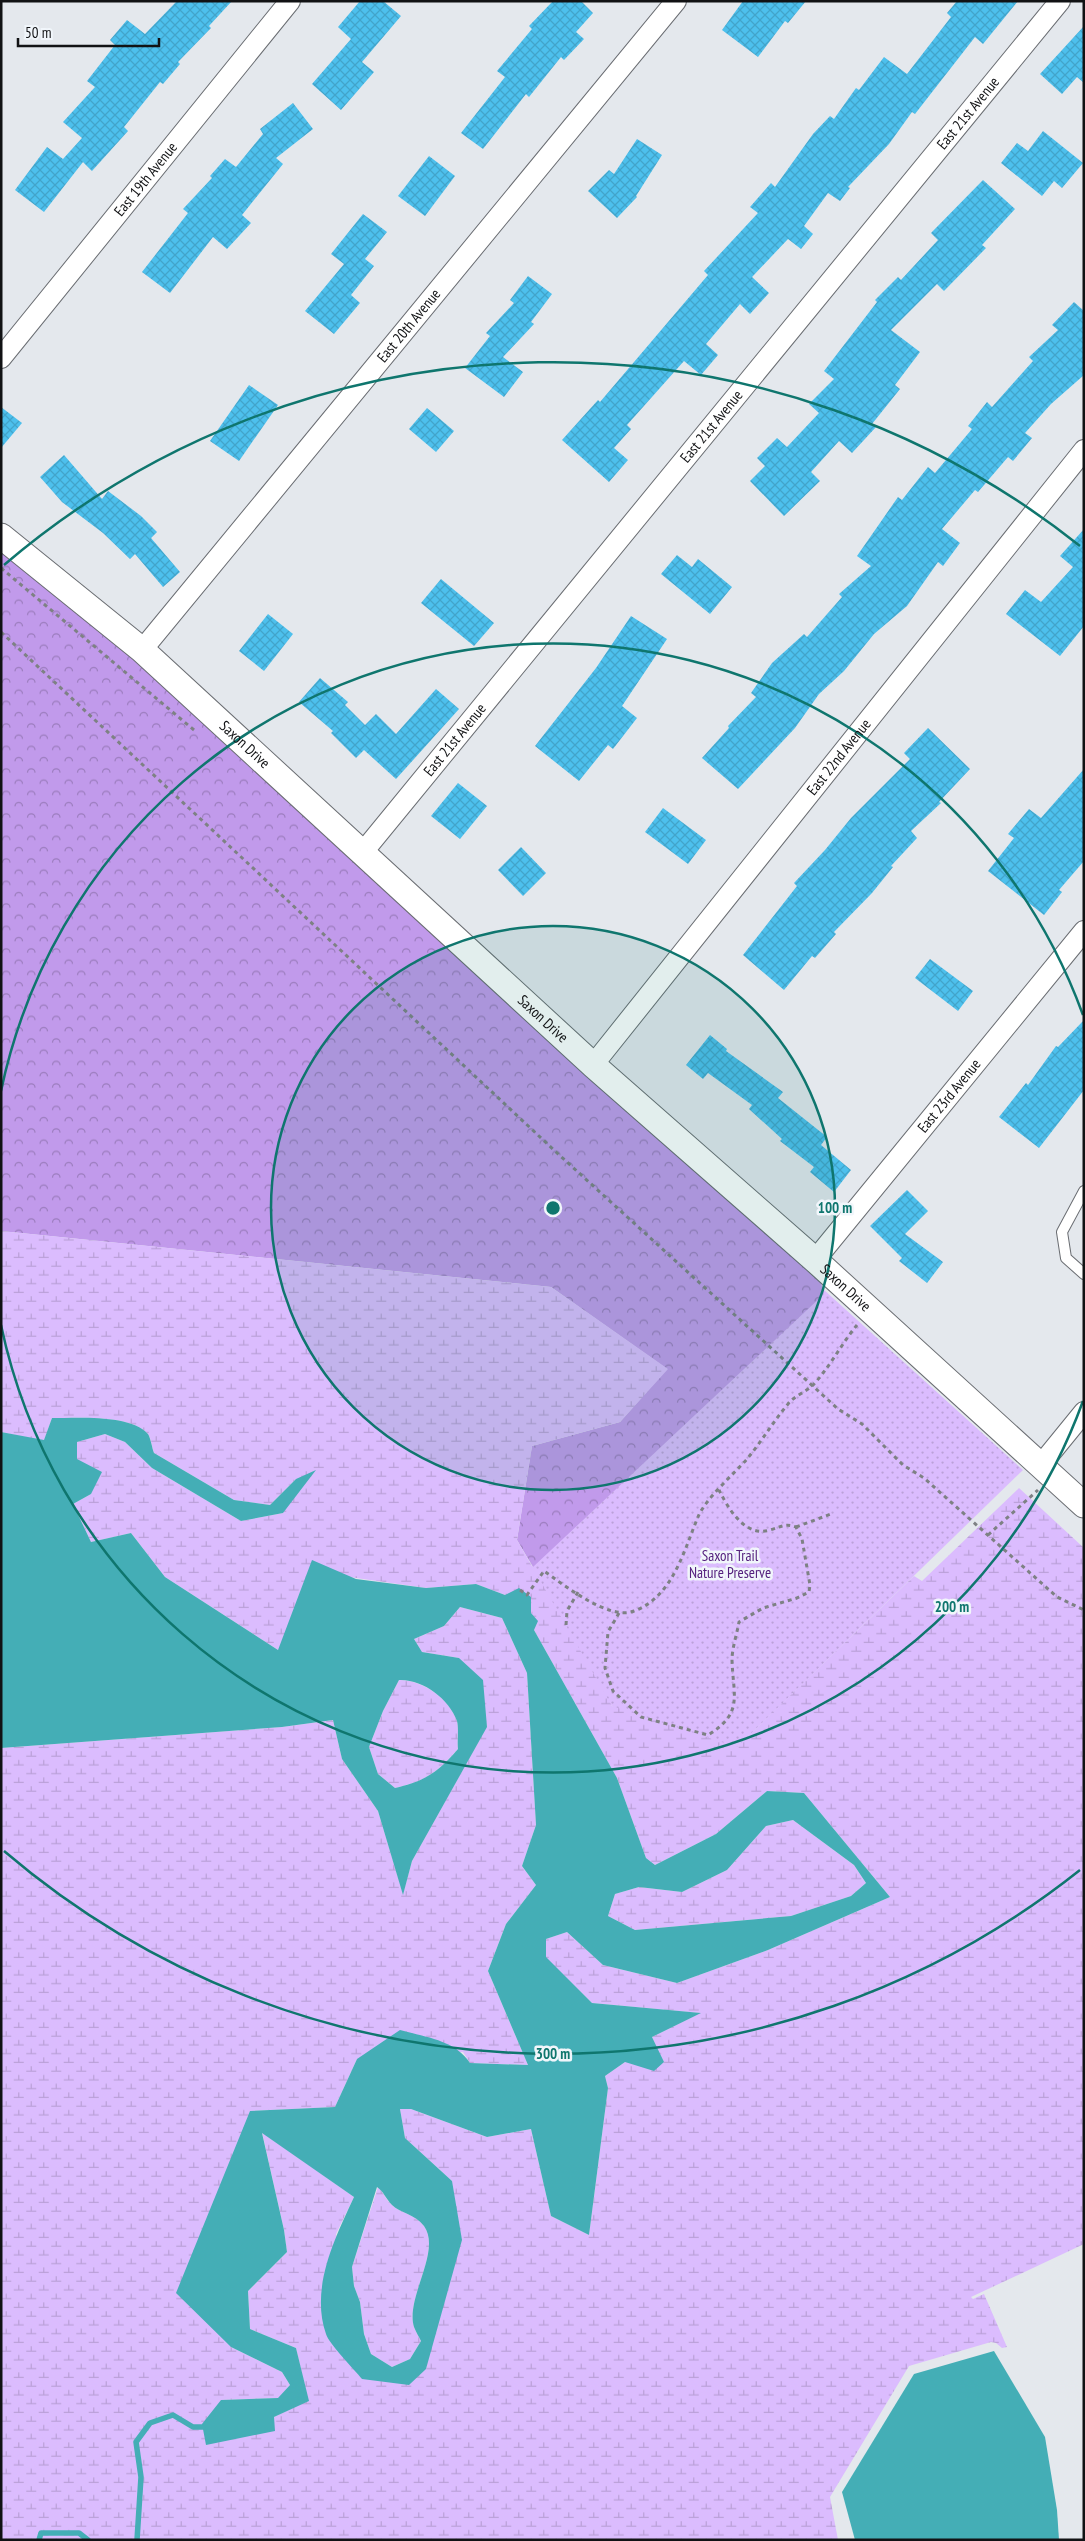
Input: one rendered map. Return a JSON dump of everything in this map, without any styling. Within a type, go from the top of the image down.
[{"type":"street","name":"East 19th Avenue","points":[[1,358],[290,1]]},
{"type":"street","name":"East 20th Avenue","points":[[142,650],[676,1]]},
{"type":"street","name":"East 21st Avenue","points":[[363,852],[1060,1]]},
{"type":"street","name":"East 22nd Avenue","points":[[593,1064],[1084,450]]},
{"type":"street","name":"Saxon Drive","points":[[1,536],[142,650],[593,1064],[815,1260],[1040,1477],[1084,1505]]},
{"type":"street","name":"East 23rd Avenue","points":[[815,1260],[1084,931]]},
{"type":"street","points":[[1040,1477],[1084,1412]]},
{"type":"lane","points":[[1084,1191],[1062,1232],[1066,1258],[1084,1274]]},
{"type":"path","points":[[1,632],[556,1152],[838,1409],[862,1424],[904,1465],[924,1478],[1057,1597],[1084,1610]]},
{"type":"path","points":[[520,1590],[527,1595],[544,1571],[604,1610],[619,1613],[634,1612],[668,1586],[687,1550],[698,1516],[712,1496],[752,1453],[789,1402],[812,1385],[858,1322]]},
{"type":"path","points":[[988,1535],[1040,1477]]},
{"type":"path","points":[[719,1490],[730,1512],[740,1522],[760,1531],[770,1530],[779,1525],[796,1527],[831,1514]]},
{"type":"path","points":[[619,1613],[608,1632],[605,1668],[613,1691],[641,1717],[708,1735],[723,1726],[736,1702],[732,1658],[739,1622],[763,1608],[797,1598],[809,1592],[810,1585],[802,1540],[796,1527]]},
{"type":"path","points":[[566,1625],[567,1611],[578,1592]]},
{"type":"green space","points":[[1,536],[815,1260],[824,1294],[533,1567],[517,1540],[532,1446],[620,1422],[667,1369],[551,1287],[1,1231]]},
{"type":"green space","points":[[1,1231],[551,1287],[668,1369],[620,1422],[532,1446],[517,1540],[612,1706],[737,1747],[914,1576],[922,1581],[1019,1488],[1084,1548],[1084,2244],[971,2297],[973,2299],[984,2294],[1007,2347],[1002,2348],[996,2343],[991,2342],[909,2366],[830,2497],[838,2540],[1,2540],[1,1748],[282,1727],[333,1720],[342,1759],[378,1811],[403,1894],[412,1861],[487,1726],[459,1658],[422,1652],[414,1639],[444,1626],[460,1607],[502,1618],[527,1673],[536,1825],[522,1866],[536,1885],[506,1924],[488,1971],[528,2065],[470,2063],[463,2052],[357,2059],[335,2107],[250,2111],[231,2347],[282,2372],[290,2385],[279,2398],[221,2400],[274,2417],[308,2400],[296,2348],[250,2329],[248,2291],[287,2252],[284,2230],[262,2132],[354,2197],[336,2234],[362,2379],[426,2369],[452,2181],[405,2138],[400,2109],[411,2109],[487,2137],[531,2129],[551,2216],[589,2235],[608,2088],[605,2076],[625,2062],[663,2062],[652,2037],[700,2013],[592,2003],[545,1957],[546,1939],[567,1932],[603,1965],[677,1983],[768,1950],[890,1897],[804,1793],[767,1791],[716,1834],[655,1865],[646,1858],[617,1778],[534,1630],[531,1597],[505,1595],[476,1584],[426,1588],[349,1577],[278,1650],[165,1577],[131,1533],[91,1542],[73,1504],[91,1494],[77,1459],[77,1442],[105,1434],[125,1442],[152,1468],[241,1521],[283,1513],[296,1479],[270,1505],[234,1500],[154,1453],[148,1434],[129,1423],[103,1418],[52,1418],[44,1441],[1,1432]]},
{"type":"green space","name":"Saxon Trail Nature Preserve","points":[[823,1289],[1023,1470],[691,1792],[507,1591]]},
{"type":"green space","points":[[399,1680],[417,1683],[426,1687],[448,1705],[457,1721],[458,1749],[430,1775],[395,1788],[378,1774],[369,1747],[383,1711]]},
{"type":"green space","points":[[793,1820],[854,1865],[866,1883],[851,1896],[791,1916],[635,1930],[608,1916],[615,1894],[639,1887],[682,1892],[727,1870],[766,1826]]},
{"type":"green space","points":[[378,2187],[392,2205],[412,2216],[424,2226],[428,2236],[429,2248],[414,2302],[414,2327],[421,2341],[410,2359],[392,2367],[371,2354],[364,2334],[360,2302],[354,2286],[352,2267]]},
{"type":"water","points":[[52,1418],[89,1418],[129,1423],[148,1434],[154,1453],[234,1500],[270,1505],[296,1479],[316,1470],[283,1513],[241,1521],[152,1468],[125,1442],[105,1434],[77,1442],[77,1459],[102,1472],[91,1494],[73,1504],[91,1542],[131,1533],[165,1577],[278,1650],[312,1560],[356,1579],[426,1588],[476,1584],[505,1595],[519,1588],[531,1597],[531,1613],[538,1621],[534,1630],[617,1778],[646,1858],[655,1865],[716,1834],[767,1791],[804,1793],[890,1897],[768,1950],[677,1983],[603,1965],[567,1932],[546,1939],[546,1957],[592,2003],[701,2013],[652,2037],[664,2062],[654,2071],[625,2062],[605,2076],[608,2088],[589,2235],[551,2216],[531,2129],[487,2137],[411,2109],[400,2109],[405,2138],[452,2181],[462,2240],[426,2369],[409,2385],[362,2379],[326,2334],[322,2317],[323,2281],[339,2229],[354,2197],[262,2133],[284,2230],[287,2252],[248,2291],[250,2329],[296,2348],[309,2401],[274,2417],[275,2431],[206,2445],[202,2424],[221,2400],[278,2398],[290,2385],[282,2372],[231,2347],[176,2293],[250,2111],[335,2107],[357,2059],[400,2030],[448,2044],[464,2055],[470,2063],[528,2065],[488,1971],[506,1924],[536,1885],[522,1866],[536,1825],[527,1673],[502,1618],[460,1607],[444,1626],[414,1639],[422,1652],[459,1658],[483,1680],[487,1727],[412,1861],[403,1895],[378,1811],[342,1759],[333,1720],[282,1727],[1,1748],[1,1432],[44,1440]],"holes":[[[399,1680],[417,1683],[426,1687],[448,1705],[457,1721],[458,1749],[430,1775],[395,1788],[378,1774],[369,1747],[383,1711]],[[793,1820],[854,1865],[866,1883],[851,1896],[791,1916],[635,1930],[608,1916],[615,1894],[639,1887],[682,1892],[727,1870],[766,1826]],[[377,2187],[395,2208],[420,2222],[428,2236],[429,2248],[414,2302],[413,2315],[414,2327],[421,2341],[410,2359],[392,2367],[371,2354],[364,2334],[360,2302],[354,2286],[352,2267]]]},
{"type":"water","points":[[994,2351],[1045,2437],[1057,2510],[1059,2540],[855,2540],[842,2492],[914,2374]]},
{"type":"building","points":[[177,1],[232,1],[209,26],[211,28],[178,62],[180,64],[163,84],[160,82],[124,127],[128,131],[92,171],[83,162],[44,212],[15,190],[47,147],[63,159],[82,138],[63,122],[95,87],[87,81],[115,45],[110,40],[127,20],[145,34]]},
{"type":"building","points":[[360,1],[383,1],[401,16],[362,62],[374,72],[341,110],[312,84],[351,39],[338,27]]},
{"type":"building","points":[[553,1],[581,1],[593,13],[576,32],[584,39],[564,60],[561,57],[529,97],[526,94],[483,149],[461,133],[505,77],[497,71],[532,29],[529,26]]},
{"type":"building","points":[[743,1],[806,1],[788,23],[785,21],[758,57],[722,30]]},
{"type":"building","points":[[957,1],[1018,1],[983,44],[975,37],[915,114],[912,112],[889,144],[848,187],[850,188],[840,201],[828,193],[804,226],[813,234],[801,249],[788,239],[752,277],[769,293],[750,314],[740,304],[706,344],[718,355],[701,375],[684,361],[627,425],[631,429],[614,448],[628,460],[609,482],[562,440],[598,400],[600,402],[708,275],[704,271],[758,213],[750,207],[771,183],[775,187],[813,134],[830,116],[834,119],[856,88],[859,90],[884,57],[907,74],[951,17],[947,13]]},
{"type":"building","points":[[1084,26],[1084,83],[1077,77],[1062,94],[1040,74]]},
{"type":"building","points":[[293,103],[313,129],[276,158],[283,164],[242,215],[251,223],[227,249],[213,237],[170,293],[142,272],[188,213],[183,209],[212,178],[210,176],[225,159],[236,167],[263,134],[260,129]]},
{"type":"building","points":[[1043,131],[1083,163],[1062,188],[1054,181],[1042,196],[1001,163],[1017,143],[1028,151]]},
{"type":"building","points":[[637,139],[662,155],[637,197],[617,218],[588,191],[609,170],[614,174]]},
{"type":"building","points":[[429,156],[455,176],[425,216],[398,196]]},
{"type":"building","points":[[983,180],[1015,209],[982,245],[986,248],[944,291],[937,284],[891,330],[920,352],[895,385],[900,389],[872,424],[876,427],[852,453],[839,441],[811,472],[820,481],[784,516],[750,481],[765,466],[757,458],[777,438],[787,447],[819,413],[809,404],[834,379],[824,371],[877,302],[875,300],[898,277],[901,280],[938,240],[931,233]]},
{"type":"building","points":[[363,214],[387,232],[365,259],[374,266],[351,295],[360,303],[334,334],[305,311],[344,264],[331,254]]},
{"type":"building","points":[[528,276],[552,294],[531,322],[534,324],[503,357],[523,372],[504,397],[465,368],[490,336],[486,333],[514,303],[510,300]]},
{"type":"building","points":[[1074,302],[1084,311],[1084,375],[1051,404],[1025,433],[1032,438],[1013,461],[1008,457],[978,492],[975,490],[942,529],[960,543],[943,566],[938,562],[907,606],[874,634],[844,671],[819,694],[795,728],[738,789],[702,758],[729,728],[728,726],[756,697],[751,693],[772,663],[804,634],[807,637],[842,597],[839,594],[871,566],[857,556],[898,497],[902,500],[928,467],[935,473],[972,429],[968,426],[987,402],[992,407],[1033,361],[1029,357],[1058,330],[1052,325]]},
{"type":"building","points":[[249,385],[278,405],[239,461],[210,441]]},
{"type":"building","points":[[1,407],[22,423],[1,448]]},
{"type":"building","points":[[427,408],[454,431],[436,452],[409,429]]},
{"type":"building","points":[[64,455],[102,499],[108,491],[141,516],[157,532],[151,538],[180,572],[163,587],[135,554],[130,559],[103,533],[62,502],[40,477]]},
{"type":"building","points":[[1084,529],[1084,626],[1060,656],[1006,614],[1025,590],[1041,602],[1073,567],[1060,556]]},
{"type":"building","points":[[677,555],[692,567],[698,559],[732,587],[710,614],[661,574]]},
{"type":"building","points":[[441,579],[494,623],[474,646],[421,603]]},
{"type":"building","points":[[268,614],[293,634],[264,671],[239,651]]},
{"type":"building","points":[[631,616],[667,639],[622,706],[637,718],[613,749],[608,745],[579,781],[535,746],[596,668]]},
{"type":"building","points":[[320,678],[348,702],[345,705],[365,725],[376,714],[396,734],[436,689],[459,709],[396,779],[364,750],[356,758],[331,733],[333,731],[299,702]]},
{"type":"building","points":[[928,728],[970,769],[939,802],[941,803],[911,831],[917,838],[891,866],[893,867],[872,893],[834,932],[836,934],[815,958],[812,956],[784,990],[743,955],[797,886],[794,883],[825,850],[851,818],[910,759],[904,753]]},
{"type":"building","points":[[1084,769],[1084,861],[1059,890],[1062,892],[1044,915],[988,871],[1014,838],[1008,834],[1029,809],[1041,818]]},
{"type":"building","points":[[458,783],[487,806],[460,839],[431,816]]},
{"type":"building","points":[[663,808],[706,840],[688,864],[645,832]]},
{"type":"building","points":[[521,847],[546,873],[523,896],[498,870]]},
{"type":"building","points":[[930,959],[973,991],[958,1011],[915,978]]},
{"type":"building","points":[[1084,1020],[1084,1090],[1039,1148],[999,1117],[1026,1083],[1028,1085],[1056,1046],[1058,1047]]},
{"type":"building","points":[[710,1035],[727,1049],[726,1051],[783,1092],[778,1098],[827,1137],[821,1145],[851,1170],[834,1192],[810,1172],[814,1167],[780,1141],[782,1139],[749,1109],[752,1105],[708,1073],[703,1079],[686,1065]]},
{"type":"building","points":[[907,1190],[928,1211],[905,1234],[943,1262],[927,1283],[899,1261],[902,1258],[870,1226]]},
{"type":"waterway","points":[[137,2540],[141,2477],[136,2442],[150,2423],[173,2415],[193,2427],[203,2427]]},
{"type":"waterway","points":[[39,2540],[41,2533],[79,2533],[88,2540]]}]
